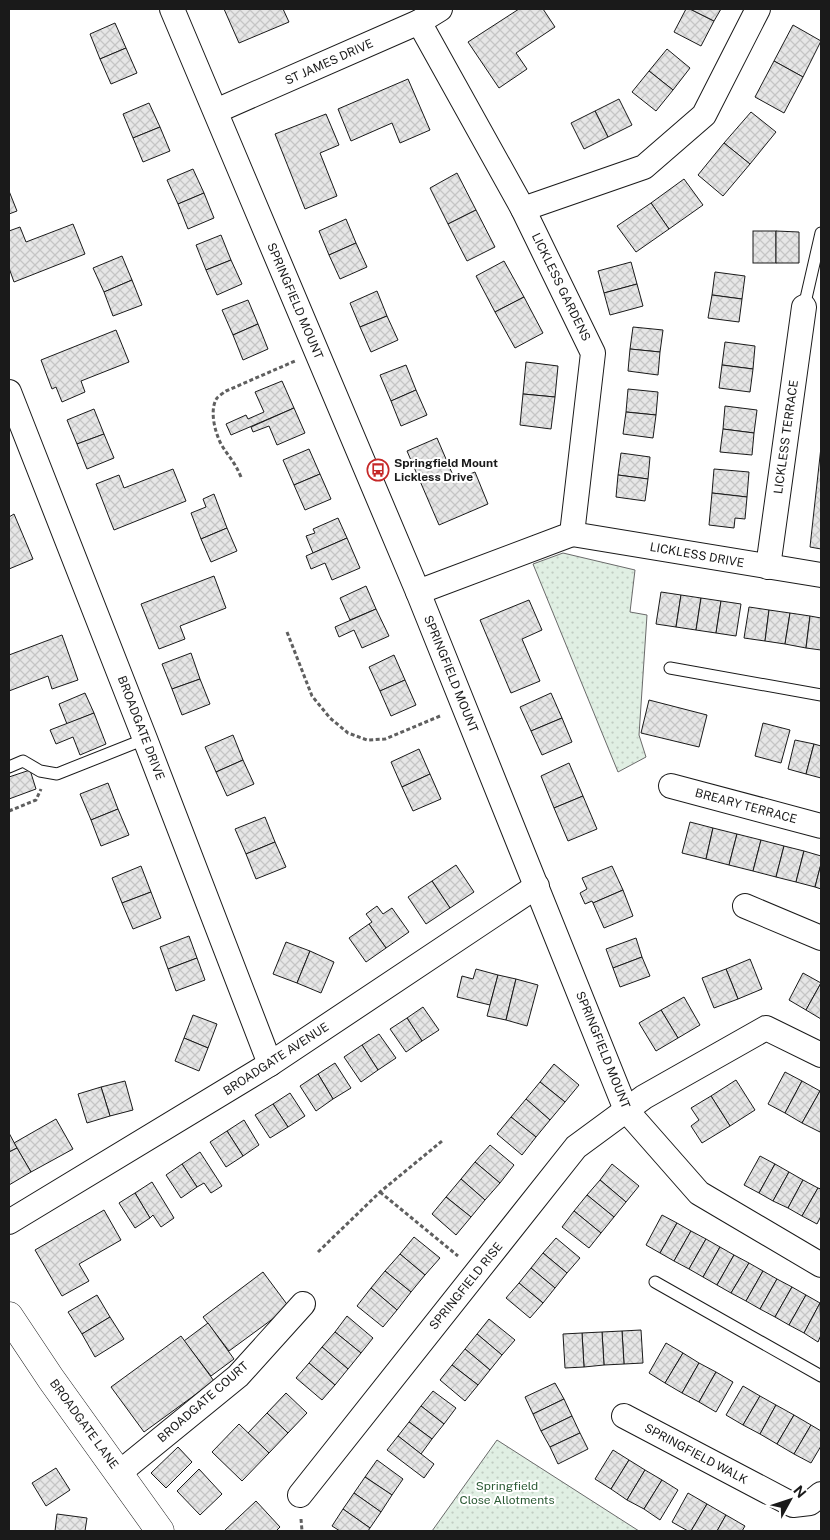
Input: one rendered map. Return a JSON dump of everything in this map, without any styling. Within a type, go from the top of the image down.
[{"type":"street","name":"SPRINGFIELD MOUNT","points":[[172,9],[418,592],[626,1110],[699,1192],[821,1265]]},
{"type":"street","name":"ST JAMES DRIVE","points":[[216,111],[419,22],[440,9]]},
{"type":"street","points":[[523,209],[644,168],[704,115],[758,9]]},
{"type":"street","name":"LICKLESS GARDENS","points":[[419,22],[523,209],[593,353],[572,534]]},
{"type":"street","name":"LICKLESS TERRACE","points":[[768,567],[804,307]]},
{"type":"street","name":"BROADGATE DRIVE","points":[[9,392],[270,1064]]},
{"type":"street","points":[[418,592],[572,534]]},
{"type":"street","name":"LICKLESS DRIVE","points":[[572,534],[821,575]]},
{"type":"street","name":"BREARY TERRACE","points":[[671,786],[821,826]]},
{"type":"street","name":"BROADGATE AVENUE","points":[[9,1222],[270,1064],[537,886]]},
{"type":"street","points":[[745,906],[821,938]]},
{"type":"street","name":"SPRINGFIELD RISE","points":[[300,1495],[576,1146],[649,1094],[766,1028],[821,1055]]},
{"type":"street","name":"BROADGATE COURT","points":[[119,1473],[238,1376],[303,1304]]},
{"type":"street","name":"BROADGATE LANE","points":[[9,1316],[51,1379],[160,1531]]},
{"type":"street","name":"SPRINGFIELD WALK","points":[[624,1416],[793,1504],[810,1503],[821,1494]]},
{"type":"lane","points":[[804,307],[821,233]]},
{"type":"lane","points":[[670,668],[821,695]]},
{"type":"lane","points":[[9,767],[23,761],[40,771],[57,774],[145,739]]},
{"type":"lane","points":[[655,1282],[821,1376]]},
{"type":"path","points":[[241,477],[236,464],[222,444],[217,432],[213,408],[217,398],[226,392],[316,352]]},
{"type":"path","points":[[287,632],[312,696],[330,718],[348,733],[367,740],[384,739],[464,706]]},
{"type":"path","points":[[9,811],[36,800],[48,772]]},
{"type":"path","points":[[318,1252],[380,1192],[442,1141]]},
{"type":"path","points":[[380,1192],[477,1272]]},
{"type":"green space","points":[[563,553],[635,570],[630,612],[647,615],[639,735],[646,757],[618,772],[533,564]]},
{"type":"green space","name":"Springfield Close Allotments","points":[[497,1440],[639,1531],[432,1531]]},
{"type":"building","points":[[224,9],[283,9],[289,22],[239,43]]},
{"type":"building","points":[[519,9],[543,9],[555,27],[516,53],[527,69],[499,88],[468,42]]},
{"type":"building","points":[[686,9],[690,9],[714,21],[701,46],[674,32]]},
{"type":"building","points":[[690,9],[721,9],[714,21]]},
{"type":"building","points":[[115,23],[126,48],[100,59],[90,34]]},
{"type":"building","points":[[793,25],[821,41],[803,77],[774,61]]},
{"type":"building","points":[[126,48],[137,73],[111,84],[100,59]]},
{"type":"building","points":[[667,49],[690,68],[673,90],[649,71]]},
{"type":"building","points":[[774,61],[803,77],[784,113],[755,97]]},
{"type":"building","points":[[649,71],[673,90],[656,111],[632,92]]},
{"type":"building","points":[[408,79],[430,130],[400,143],[392,123],[351,141],[338,109]]},
{"type":"building","points":[[619,99],[632,125],[608,137],[595,111]]},
{"type":"building","points":[[149,103],[160,127],[133,138],[123,114]]},
{"type":"building","points":[[595,111],[608,137],[584,149],[571,123]]},
{"type":"building","points":[[751,112],[776,132],[750,164],[724,143]]},
{"type":"building","points":[[326,114],[339,145],[320,153],[337,196],[305,209],[275,134]]},
{"type":"building","points":[[160,127],[170,151],[143,162],[133,138]]},
{"type":"building","points":[[724,143],[750,164],[723,196],[698,175]]},
{"type":"building","points":[[193,169],[204,193],[178,204],[167,180]]},
{"type":"building","points":[[457,173],[476,210],[448,224],[430,188]]},
{"type":"building","points":[[684,179],[703,205],[669,229],[651,203]]},
{"type":"building","points":[[9,191],[17,211],[9,214]]},
{"type":"building","points":[[204,193],[214,218],[188,229],[178,204]]},
{"type":"building","points":[[651,203],[669,229],[636,252],[617,226]]},
{"type":"building","points":[[476,210],[495,247],[467,261],[448,224]]},
{"type":"building","points":[[346,219],[356,243],[329,255],[319,231]]},
{"type":"building","points":[[73,224],[85,254],[14,282],[9,268],[9,231],[20,227],[26,242]]},
{"type":"building","points":[[753,231],[776,231],[776,263],[753,263]]},
{"type":"building","points":[[776,231],[799,232],[799,263],[776,263]]},
{"type":"building","points":[[221,235],[231,260],[206,270],[196,245]]},
{"type":"building","points":[[356,243],[367,267],[340,279],[329,255]]},
{"type":"building","points":[[122,256],[132,280],[104,292],[93,268]]},
{"type":"building","points":[[231,260],[242,284],[217,295],[206,270]]},
{"type":"building","points":[[504,261],[524,297],[495,312],[476,276]]},
{"type":"building","points":[[631,262],[637,284],[604,293],[598,271]]},
{"type":"building","points":[[715,272],[745,276],[742,299],[712,295]]},
{"type":"building","points":[[132,280],[142,305],[113,316],[104,292]]},
{"type":"building","points":[[637,284],[643,306],[610,315],[604,293]]},
{"type":"building","points":[[377,291],[387,316],[360,327],[350,303]]},
{"type":"building","points":[[712,295],[742,299],[739,322],[708,318]]},
{"type":"building","points":[[524,297],[543,333],[515,348],[495,312]]},
{"type":"building","points":[[248,300],[258,324],[233,335],[222,310]]},
{"type":"building","points":[[387,316],[398,340],[371,352],[360,327]]},
{"type":"building","points":[[258,324],[268,349],[243,360],[233,335]]},
{"type":"building","points":[[633,327],[663,330],[660,352],[630,349]]},
{"type":"building","points":[[116,330],[129,362],[81,381],[85,392],[62,402],[56,387],[52,389],[41,360]]},
{"type":"building","points":[[725,342],[755,346],[753,369],[722,365]]},
{"type":"building","points":[[630,349],[660,352],[658,375],[628,371]]},
{"type":"building","points":[[526,362],[558,366],[555,397],[523,394]]},
{"type":"building","points":[[406,365],[416,390],[391,401],[380,375]]},
{"type":"building","points":[[722,365],[753,369],[750,392],[719,388]]},
{"type":"building","points":[[282,381],[294,408],[231,435],[226,424],[246,415],[248,419],[264,412],[255,392]]},
{"type":"building","points":[[628,389],[658,392],[656,415],[626,412]]},
{"type":"building","points":[[416,390],[427,415],[401,426],[391,401]]},
{"type":"building","points":[[523,394],[555,397],[551,429],[520,425]]},
{"type":"building","points":[[725,406],[757,410],[754,433],[723,429]]},
{"type":"building","points":[[294,408],[305,433],[277,445],[269,426],[253,432],[251,427]]},
{"type":"building","points":[[94,409],[104,434],[77,444],[67,420]]},
{"type":"building","points":[[626,412],[656,415],[653,438],[623,434]]},
{"type":"building","points":[[723,429],[754,433],[752,455],[720,452]]},
{"type":"building","points":[[104,434],[114,458],[87,469],[77,444]]},
{"type":"building","points":[[437,438],[455,480],[475,472],[488,504],[439,525],[407,451]]},
{"type":"building","points":[[821,447],[821,549],[810,547]]},
{"type":"building","points":[[309,449],[320,474],[294,485],[283,460]]},
{"type":"building","points":[[621,453],[650,457],[648,479],[618,475]]},
{"type":"building","points":[[173,469],[186,501],[114,530],[96,484],[119,475],[124,488]]},
{"type":"building","points":[[714,469],[749,472],[747,497],[712,493]]},
{"type":"building","points":[[320,474],[331,499],[305,510],[294,485]]},
{"type":"building","points":[[618,475],[648,479],[645,501],[616,497]]},
{"type":"building","points":[[712,493],[747,497],[745,519],[735,518],[734,528],[709,525]]},
{"type":"building","points":[[214,494],[227,528],[201,539],[191,513],[206,507],[203,499]]},
{"type":"building","points":[[14,514],[33,559],[9,569],[9,517]]},
{"type":"building","points":[[338,518],[347,538],[313,553],[306,536],[315,533],[313,529]]},
{"type":"building","points":[[227,528],[237,551],[211,562],[201,539]]},
{"type":"building","points":[[347,538],[360,568],[332,580],[325,563],[311,569],[306,556]]},
{"type":"building","points":[[214,576],[226,608],[180,626],[185,639],[159,649],[141,604]]},
{"type":"building","points":[[366,586],[376,609],[350,620],[340,598]]},
{"type":"building","points":[[661,592],[681,595],[676,627],[656,624]]},
{"type":"building","points":[[681,595],[701,598],[696,630],[676,627]]},
{"type":"building","points":[[701,598],[721,601],[716,633],[696,630]]},
{"type":"building","points":[[529,600],[542,630],[522,639],[540,681],[511,693],[480,620]]},
{"type":"building","points":[[721,601],[741,604],[736,636],[716,633]]},
{"type":"building","points":[[749,607],[769,610],[765,641],[744,638]]},
{"type":"building","points":[[376,609],[389,636],[362,648],[354,630],[339,637],[335,627]]},
{"type":"building","points":[[769,610],[790,613],[785,644],[765,641]]},
{"type":"building","points":[[790,613],[810,616],[806,648],[785,644]]},
{"type":"building","points":[[810,616],[821,618],[821,650],[806,648]]},
{"type":"building","points":[[62,635],[78,680],[52,689],[48,676],[9,691],[9,655]]},
{"type":"building","points":[[191,653],[200,679],[172,689],[162,664]]},
{"type":"building","points":[[394,655],[405,680],[380,691],[369,667]]},
{"type":"building","points":[[200,679],[210,704],[182,715],[172,689]]},
{"type":"building","points":[[405,680],[416,705],[391,716],[380,691]]},
{"type":"building","points":[[85,693],[94,713],[67,724],[59,704]]},
{"type":"building","points":[[551,693],[562,718],[531,731],[520,707]]},
{"type":"building","points":[[649,700],[707,715],[699,747],[641,733]]},
{"type":"building","points":[[94,713],[106,744],[80,755],[73,737],[56,744],[50,730]]},
{"type":"building","points":[[562,718],[572,742],[542,755],[531,731]]},
{"type":"building","points":[[763,723],[790,730],[781,763],[755,756]]},
{"type":"building","points":[[233,735],[243,760],[216,772],[205,747]]},
{"type":"building","points":[[795,740],[814,744],[806,774],[788,769]]},
{"type":"building","points":[[814,744],[821,746],[821,778],[806,774]]},
{"type":"building","points":[[419,749],[430,774],[402,787],[391,762]]},
{"type":"building","points":[[243,760],[254,784],[227,796],[216,772]]},
{"type":"building","points":[[569,763],[583,796],[554,808],[541,776]]},
{"type":"building","points":[[30,770],[36,789],[9,799],[9,777]]},
{"type":"building","points":[[430,774],[441,799],[413,811],[402,787]]},
{"type":"building","points":[[108,783],[118,809],[91,820],[80,794]]},
{"type":"building","points":[[583,796],[597,829],[568,841],[554,808]]},
{"type":"building","points":[[118,809],[129,835],[101,846],[91,820]]},
{"type":"building","points":[[265,817],[275,842],[246,854],[235,829]]},
{"type":"building","points":[[690,822],[713,828],[706,859],[682,853]]},
{"type":"building","points":[[713,828],[737,834],[729,865],[706,859]]},
{"type":"building","points":[[737,834],[761,840],[753,871],[729,865]]},
{"type":"building","points":[[761,840],[784,846],[776,877],[753,871]]},
{"type":"building","points":[[275,842],[286,867],[256,879],[246,854]]},
{"type":"building","points":[[784,846],[804,851],[796,882],[776,877]]},
{"type":"building","points":[[804,851],[821,856],[821,864],[815,887],[796,882]]},
{"type":"building","points":[[821,864],[821,889],[815,887]]},
{"type":"building","points":[[456,865],[474,892],[450,908],[432,881]]},
{"type":"building","points":[[141,866],[151,892],[122,903],[112,878]]},
{"type":"building","points":[[612,866],[623,890],[593,903],[592,901],[585,904],[580,893],[587,889],[582,878]]},
{"type":"building","points":[[432,881],[450,908],[426,924],[408,897]]},
{"type":"building","points":[[623,890],[633,916],[604,928],[593,903]]},
{"type":"building","points":[[151,892],[161,918],[133,929],[122,903]]},
{"type":"building","points":[[377,906],[383,914],[392,908],[409,932],[386,948],[369,924],[372,922],[366,914]]},
{"type":"building","points":[[369,924],[386,948],[366,962],[349,938]]},
{"type":"building","points":[[189,936],[197,958],[168,969],[160,947]]},
{"type":"building","points":[[636,938],[642,957],[613,968],[606,949]]},
{"type":"building","points":[[286,942],[310,951],[297,983],[273,974]]},
{"type":"building","points":[[310,951],[334,962],[321,993],[297,983]]},
{"type":"building","points":[[642,957],[650,976],[620,987],[613,968]]},
{"type":"building","points":[[197,958],[205,980],[176,991],[168,969]]},
{"type":"building","points":[[750,959],[762,989],[738,999],[726,969]]},
{"type":"building","points":[[476,969],[498,975],[490,1005],[457,997],[462,976],[473,979]]},
{"type":"building","points":[[726,969],[738,999],[714,1008],[702,978]]},
{"type":"building","points":[[803,973],[821,983],[806,1010],[789,1000]]},
{"type":"building","points":[[498,975],[516,979],[506,1020],[487,1016]]},
{"type":"building","points":[[516,979],[538,985],[527,1026],[506,1020]]},
{"type":"building","points":[[821,983],[821,1019],[806,1010]]},
{"type":"building","points":[[684,997],[700,1025],[678,1038],[661,1010]]},
{"type":"building","points":[[423,1007],[439,1030],[422,1041],[407,1018]]},
{"type":"building","points":[[661,1010],[678,1038],[656,1051],[639,1023]]},
{"type":"building","points":[[193,1015],[217,1024],[208,1048],[184,1038]]},
{"type":"building","points":[[407,1018],[422,1041],[406,1052],[390,1029]]},
{"type":"building","points":[[379,1034],[396,1058],[378,1070],[362,1045]]},
{"type":"building","points":[[184,1038],[208,1048],[199,1071],[175,1061]]},
{"type":"building","points":[[362,1045],[378,1070],[361,1082],[344,1057]]},
{"type":"building","points":[[335,1063],[351,1088],[333,1099],[318,1074]]},
{"type":"building","points":[[554,1064],[579,1085],[565,1102],[540,1082]]},
{"type":"building","points":[[785,1072],[802,1081],[785,1113],[768,1104]]},
{"type":"building","points":[[318,1074],[333,1099],[316,1111],[300,1086]]},
{"type":"building","points":[[736,1080],[755,1110],[730,1126],[711,1096]]},
{"type":"building","points":[[125,1081],[133,1110],[110,1116],[101,1087]]},
{"type":"building","points":[[802,1081],[820,1091],[802,1123],[785,1113]]},
{"type":"building","points":[[540,1082],[565,1102],[550,1120],[526,1099]]},
{"type":"building","points":[[101,1087],[110,1116],[87,1123],[78,1094]]},
{"type":"building","points":[[820,1091],[821,1129],[820,1132],[802,1123]]},
{"type":"building","points":[[290,1093],[305,1116],[288,1127],[273,1104]]},
{"type":"building","points":[[711,1096],[730,1126],[702,1143],[691,1126],[699,1120],[691,1108]]},
{"type":"building","points":[[526,1099],[550,1120],[536,1137],[511,1117]]},
{"type":"building","points":[[273,1104],[288,1127],[270,1138],[255,1115]]},
{"type":"building","points":[[511,1117],[536,1137],[522,1155],[497,1134]]},
{"type":"building","points":[[56,1119],[73,1149],[31,1172],[14,1143]]},
{"type":"building","points":[[244,1120],[259,1145],[243,1156],[227,1131]]},
{"type":"building","points":[[227,1131],[243,1156],[226,1167],[210,1142]]},
{"type":"building","points":[[9,1133],[17,1148],[9,1152]]},
{"type":"building","points":[[490,1145],[514,1165],[500,1183],[475,1162]]},
{"type":"building","points":[[17,1148],[31,1172],[9,1185],[9,1152]]},
{"type":"building","points":[[200,1152],[222,1186],[211,1193],[204,1183],[197,1187],[182,1164]]},
{"type":"building","points":[[760,1156],[775,1164],[759,1193],[744,1185]]},
{"type":"building","points":[[475,1162],[500,1183],[485,1200],[461,1179]]},
{"type":"building","points":[[182,1164],[197,1187],[181,1198],[166,1175]]},
{"type":"building","points":[[612,1164],[639,1186],[626,1202],[600,1180]]},
{"type":"building","points":[[775,1164],[789,1172],[773,1201],[759,1193]]},
{"type":"building","points":[[789,1172],[803,1180],[788,1208],[773,1201]]},
{"type":"building","points":[[461,1179],[485,1200],[471,1217],[446,1197]]},
{"type":"building","points":[[600,1180],[626,1202],[614,1217],[587,1195]]},
{"type":"building","points":[[803,1180],[818,1188],[802,1216],[788,1208]]},
{"type":"building","points":[[152,1182],[174,1218],[161,1227],[153,1215],[150,1218],[135,1193]]},
{"type":"building","points":[[818,1188],[821,1189],[821,1216],[817,1224],[802,1216]]},
{"type":"building","points":[[135,1193],[150,1218],[135,1228],[119,1203]]},
{"type":"building","points":[[587,1195],[614,1217],[601,1233],[574,1211]]},
{"type":"building","points":[[446,1197],[471,1217],[456,1235],[432,1214]]},
{"type":"building","points":[[104,1210],[121,1240],[79,1264],[89,1281],[62,1296],[35,1250]]},
{"type":"building","points":[[574,1211],[601,1233],[589,1248],[562,1227]]},
{"type":"building","points":[[662,1215],[677,1223],[660,1253],[646,1245]]},
{"type":"building","points":[[677,1223],[691,1231],[674,1261],[660,1253]]},
{"type":"building","points":[[691,1231],[706,1239],[689,1269],[674,1261]]},
{"type":"building","points":[[414,1237],[440,1258],[425,1275],[400,1254]]},
{"type":"building","points":[[556,1238],[580,1258],[567,1273],[543,1253]]},
{"type":"building","points":[[706,1239],[720,1247],[703,1277],[689,1269]]},
{"type":"building","points":[[720,1247],[734,1255],[717,1285],[703,1277]]},
{"type":"building","points":[[543,1253],[567,1273],[555,1288],[531,1268]]},
{"type":"building","points":[[400,1254],[425,1275],[411,1292],[385,1271]]},
{"type":"building","points":[[734,1255],[749,1263],[731,1293],[717,1285]]},
{"type":"building","points":[[749,1263],[763,1271],[746,1301],[731,1293]]},
{"type":"building","points":[[531,1268],[555,1288],[543,1303],[519,1283]]},
{"type":"building","points":[[385,1271],[411,1292],[397,1310],[371,1288]]},
{"type":"building","points":[[763,1271],[777,1279],[760,1309],[746,1301]]},
{"type":"building","points":[[263,1272],[289,1307],[229,1351],[203,1317]]},
{"type":"building","points":[[777,1279],[792,1287],[775,1317],[760,1309]]},
{"type":"building","points":[[519,1283],[543,1303],[530,1318],[506,1298]]},
{"type":"building","points":[[792,1287],[806,1295],[789,1325],[775,1317]]},
{"type":"building","points":[[371,1288],[397,1310],[383,1327],[357,1306]]},
{"type":"building","points":[[97,1295],[110,1317],[82,1334],[68,1312]]},
{"type":"building","points":[[806,1295],[820,1303],[804,1333],[789,1325]]},
{"type":"building","points":[[820,1303],[821,1335],[818,1342],[804,1333]]},
{"type":"building","points":[[347,1316],[373,1338],[361,1353],[335,1332]]},
{"type":"building","points":[[110,1317],[124,1339],[95,1357],[82,1334]]},
{"type":"building","points":[[489,1319],[515,1340],[502,1355],[477,1334]]},
{"type":"building","points":[[208,1323],[234,1359],[211,1376],[184,1341]]},
{"type":"building","points":[[641,1330],[643,1363],[624,1364],[622,1331]]},
{"type":"building","points":[[622,1331],[624,1364],[604,1365],[602,1332]]},
{"type":"building","points":[[335,1332],[361,1353],[348,1369],[322,1347]]},
{"type":"building","points":[[602,1332],[604,1365],[584,1367],[582,1333]]},
{"type":"building","points":[[582,1333],[584,1367],[565,1368],[563,1334]]},
{"type":"building","points":[[477,1334],[502,1355],[490,1370],[465,1349]]},
{"type":"building","points":[[181,1336],[214,1381],[144,1432],[111,1387]]},
{"type":"building","points":[[666,1343],[683,1353],[665,1383],[649,1373]]},
{"type":"building","points":[[322,1347],[348,1369],[335,1385],[309,1363]]},
{"type":"building","points":[[465,1349],[490,1370],[478,1385],[452,1365]]},
{"type":"building","points":[[683,1353],[699,1363],[682,1393],[665,1383]]},
{"type":"building","points":[[309,1363],[335,1385],[322,1400],[296,1378]]},
{"type":"building","points":[[699,1363],[716,1372],[699,1402],[682,1393]]},
{"type":"building","points":[[452,1365],[478,1385],[465,1401],[440,1380]]},
{"type":"building","points":[[716,1372],[733,1382],[716,1412],[699,1402]]},
{"type":"building","points":[[555,1383],[564,1399],[533,1414],[525,1397]]},
{"type":"building","points":[[743,1386],[760,1396],[743,1425],[726,1415]]},
{"type":"building","points":[[433,1391],[456,1408],[444,1424],[421,1406]]},
{"type":"building","points":[[286,1393],[307,1413],[288,1433],[267,1413]]},
{"type":"building","points":[[760,1396],[776,1405],[760,1434],[743,1425]]},
{"type":"building","points":[[564,1399],[572,1416],[541,1431],[533,1414]]},
{"type":"building","points":[[776,1405],[794,1415],[777,1444],[760,1434]]},
{"type":"building","points":[[421,1406],[444,1424],[432,1439],[409,1422]]},
{"type":"building","points":[[267,1413],[288,1433],[269,1453],[248,1433]]},
{"type":"building","points":[[794,1415],[811,1425],[794,1454],[777,1444]]},
{"type":"building","points":[[572,1416],[580,1433],[550,1447],[541,1431]]},
{"type":"building","points":[[409,1422],[432,1439],[421,1454],[398,1436]]},
{"type":"building","points":[[239,1424],[269,1453],[242,1481],[212,1452]]},
{"type":"building","points":[[811,1425],[821,1431],[821,1446],[811,1463],[794,1454]]},
{"type":"building","points":[[580,1433],[588,1449],[558,1464],[550,1447]]},
{"type":"building","points":[[398,1436],[434,1464],[424,1478],[387,1450]]},
{"type":"building","points":[[178,1447],[192,1462],[166,1488],[151,1473]]},
{"type":"building","points":[[613,1450],[629,1460],[611,1489],[595,1479]]},
{"type":"building","points":[[377,1460],[403,1479],[392,1495],[365,1477]]},
{"type":"building","points":[[629,1460],[645,1470],[627,1500],[611,1489]]},
{"type":"building","points":[[56,1468],[70,1490],[46,1506],[32,1483]]},
{"type":"building","points":[[199,1469],[222,1494],[200,1515],[177,1491]]},
{"type":"building","points":[[645,1470],[662,1480],[644,1509],[627,1500]]},
{"type":"building","points":[[365,1477],[392,1495],[381,1512],[354,1493]]},
{"type":"building","points":[[662,1480],[678,1490],[660,1520],[644,1509]]},
{"type":"building","points":[[354,1493],[381,1512],[370,1528],[343,1509]]},
{"type":"building","points":[[688,1493],[707,1504],[691,1531],[672,1522]]},
{"type":"building","points":[[256,1501],[280,1527],[276,1531],[224,1531]]},
{"type":"building","points":[[707,1504],[726,1515],[717,1531],[691,1531]]},
{"type":"building","points":[[343,1509],[370,1528],[368,1531],[340,1531],[332,1526]]},
{"type":"building","points":[[57,1514],[87,1518],[85,1531],[55,1531]]},
{"type":"building","points":[[726,1515],[745,1526],[742,1531],[717,1531]]},
{"type":"place","name":"Springfield Mount Lickless Drive","points":[[378,470]]}]
